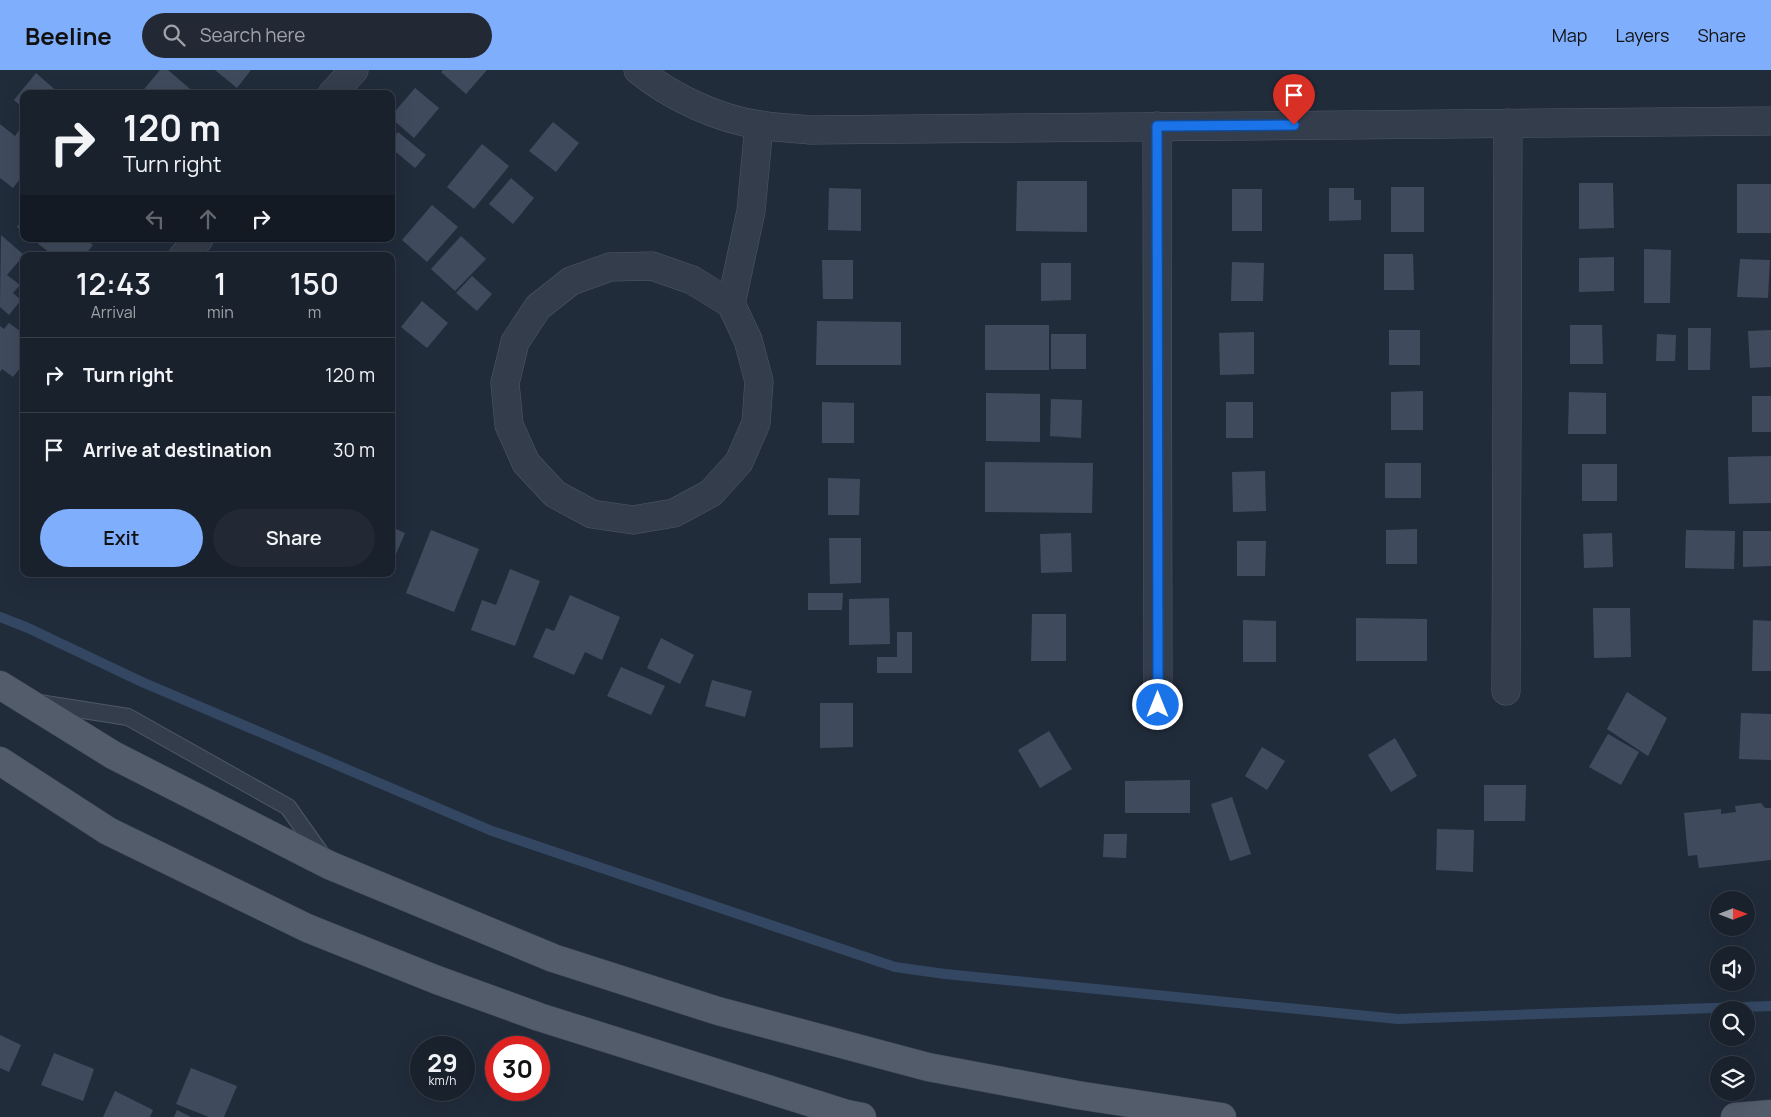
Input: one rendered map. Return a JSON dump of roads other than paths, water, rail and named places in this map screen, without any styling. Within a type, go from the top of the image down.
[{"type":"main road","points":[[0,685],[112,755],[329,865],[553,958],[718,1011],[946,1071],[1077,1095],[1222,1117]]},
{"type":"main road","points":[[0,761],[108,831],[307,928],[437,980],[539,1017],[847,1114],[862,1117]]},
{"type":"main road","points":[[1735,1117],[1771,1114]]},
{"type":"street","points":[[336,90],[354,70]]},
{"type":"street","points":[[638,70],[673,93],[711,112],[759,125],[810,130],[1771,121]]},
{"type":"street","points":[[1506,691],[1508,123]]},
{"type":"street","points":[[731,304],[692,280],[652,266],[610,267],[571,280],[538,307],[515,342],[511,358],[506,383],[509,425],[526,464],[555,494],[592,514],[633,520],[674,513],[711,492],[739,462],[756,423],[759,381],[748,340],[731,304],[752,211],[759,125]]},
{"type":"street","points":[[1157,126],[1158,705]]},
{"type":"street","points":[[187,252],[196,242]]},
{"type":"lane","points":[[22,700],[128,717],[288,807],[329,865]]},
{"type":"waterway","points":[[0,617],[28,628],[142,682],[492,831],[895,967],[945,974],[1398,1019],[1771,1006]]}]
